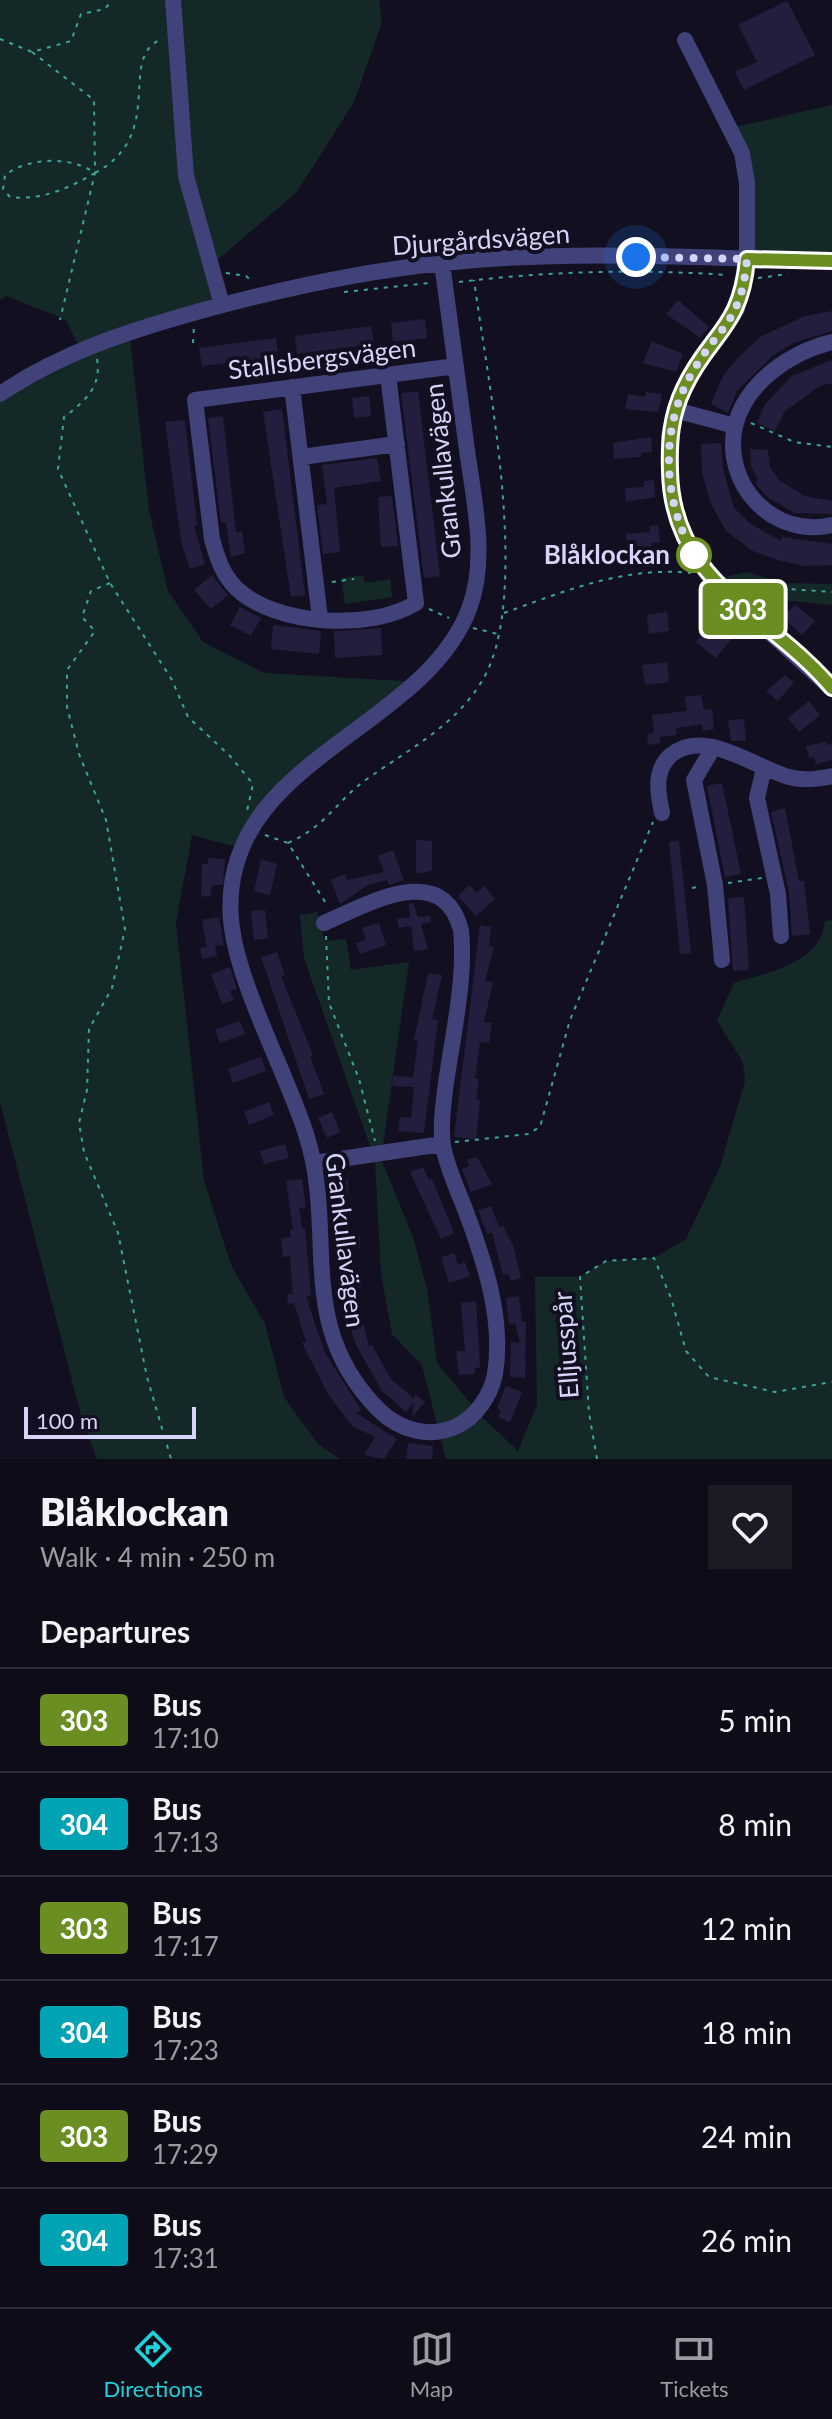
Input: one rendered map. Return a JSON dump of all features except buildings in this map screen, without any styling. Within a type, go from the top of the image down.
[{"type":"street","points":[[173,0],[186,176],[222,305]]},
{"type":"street","points":[[685,40],[742,153],[747,183],[747,259],[745,278],[732,318],[693,371],[675,410],[669,437],[672,498],[684,537],[704,570],[724,592],[832,689]]},
{"type":"street","name":"Djurgårdsvägen","points":[[0,394],[53,362],[94,343],[222,305],[338,277],[442,263],[546,257],[832,261]]},
{"type":"street","name":"Grankullavägen","points":[[329,921],[413,889],[439,897],[457,917],[462,940],[442,1144],[488,1275],[496,1356],[492,1383],[479,1407],[459,1425],[437,1432],[410,1430],[386,1417],[358,1386],[337,1350],[326,1319],[314,1163],[234,937],[233,882],[251,829],[283,790],[435,663],[463,624],[475,590],[478,549],[442,263]]},
{"type":"street","points":[[832,342],[805,350],[762,380],[737,422],[737,468],[747,493],[755,503],[783,522],[807,528],[832,525]]},
{"type":"street","name":"Stallsbergsvägen","points":[[320,618],[265,609],[234,586],[224,572],[212,539],[195,400],[456,366]]},
{"type":"street","points":[[292,387],[320,618],[390,616],[416,603],[388,375]]},
{"type":"street","points":[[675,410],[737,422]]},
{"type":"street","points":[[301,457],[397,444]]},
{"type":"street","points":[[662,813],[658,782],[664,763],[684,748],[699,745],[713,748],[799,779],[832,776]]},
{"type":"street","points":[[713,748],[694,780],[715,885],[722,960]]},
{"type":"street","points":[[764,768],[757,798],[778,894],[781,936]]},
{"type":"street","points":[[314,1163],[442,1144]]},
{"type":"path","points":[[32,52],[71,41],[81,14],[105,9],[112,0]]},
{"type":"path","points":[[95,173],[77,162],[27,165],[5,175],[3,189],[10,197],[39,196],[73,186],[95,173],[114,160],[134,129],[140,111],[138,73],[142,58],[159,40],[176,38]]},
{"type":"path","points":[[0,39],[32,52],[94,100],[95,173],[60,320]]},
{"type":"path","points":[[445,284],[608,271],[745,278],[772,278],[793,273]]},
{"type":"path","points":[[288,843],[327,820],[360,784],[418,747],[451,719],[476,691],[490,666],[503,613],[506,567],[502,498],[474,280]]},
{"type":"path","points":[[94,343],[99,368],[91,397],[64,417],[58,469],[110,583],[172,680],[188,717],[230,756],[253,784],[247,810],[251,829],[288,843],[329,921],[329,1003],[359,1079],[377,1154]]},
{"type":"path","points":[[737,422],[794,442],[832,447]]},
{"type":"path","points":[[503,613],[631,573],[698,573],[704,570]]},
{"type":"path","points":[[316,584],[354,579]]},
{"type":"path","points":[[110,583],[91,591],[82,617],[95,631],[67,670],[67,707],[79,754],[106,820],[125,929],[112,988],[89,1029],[87,1090],[79,1123],[84,1152],[118,1233],[147,1377],[171,1459]]},
{"type":"path","points":[[724,592],[759,587],[832,592]]},
{"type":"path","points":[[442,1144],[528,1134],[540,1127],[570,1020],[644,837],[662,813]]},
{"type":"path","points":[[729,883],[759,879]]},
{"type":"path","name":"Elljusspår","points":[[597,1459],[589,1413],[580,1277],[606,1261],[654,1258],[671,1298],[686,1351],[709,1377],[775,1392],[832,1382]]},
{"type":"green space","points":[[0,0],[379,0],[382,22],[354,102],[296,193],[209,267],[219,311],[130,338],[149,511],[168,591],[203,642],[265,673],[419,682],[275,805],[244,849],[192,835],[176,923],[204,1181],[231,1265],[265,1324],[284,1397],[318,1444],[340,1459],[97,1459],[82,1419],[0,1102],[0,400],[82,352],[65,319],[6,296],[0,300]]},
{"type":"green space","points":[[832,105],[832,265],[747,258],[746,200],[731,128]]},
{"type":"green space","points":[[747,572],[784,583],[832,584],[832,605],[781,600],[762,591],[750,600],[726,592],[712,580]]},
{"type":"green space","points":[[363,575],[365,583],[390,579],[392,597],[345,604],[341,578]]},
{"type":"green space","points":[[317,912],[325,941],[346,939],[351,970],[409,962],[381,1159],[413,1237],[427,1289],[437,1363],[480,1415],[518,1451],[537,1405],[535,1277],[579,1277],[606,1261],[654,1258],[686,1239],[720,1167],[745,1081],[743,1062],[717,1021],[734,983],[777,970],[803,957],[821,936],[825,921],[832,920],[832,1459],[446,1459],[422,1365],[392,1334],[381,1274],[375,1160],[304,958],[300,915]]},
{"type":"bus line","name":"303","points":[[832,261],[747,259],[744,287],[737,309],[693,371],[675,410],[669,437],[672,498],[684,537],[694,555],[724,592],[821,675],[832,688]]},
{"type":"place","name":"Blåklockan","points":[[694,555]]},
{"type":"route","points":[[636,257],[747,259],[744,287],[737,309],[693,371],[675,410],[669,437],[672,498],[684,537],[694,555]]}]
